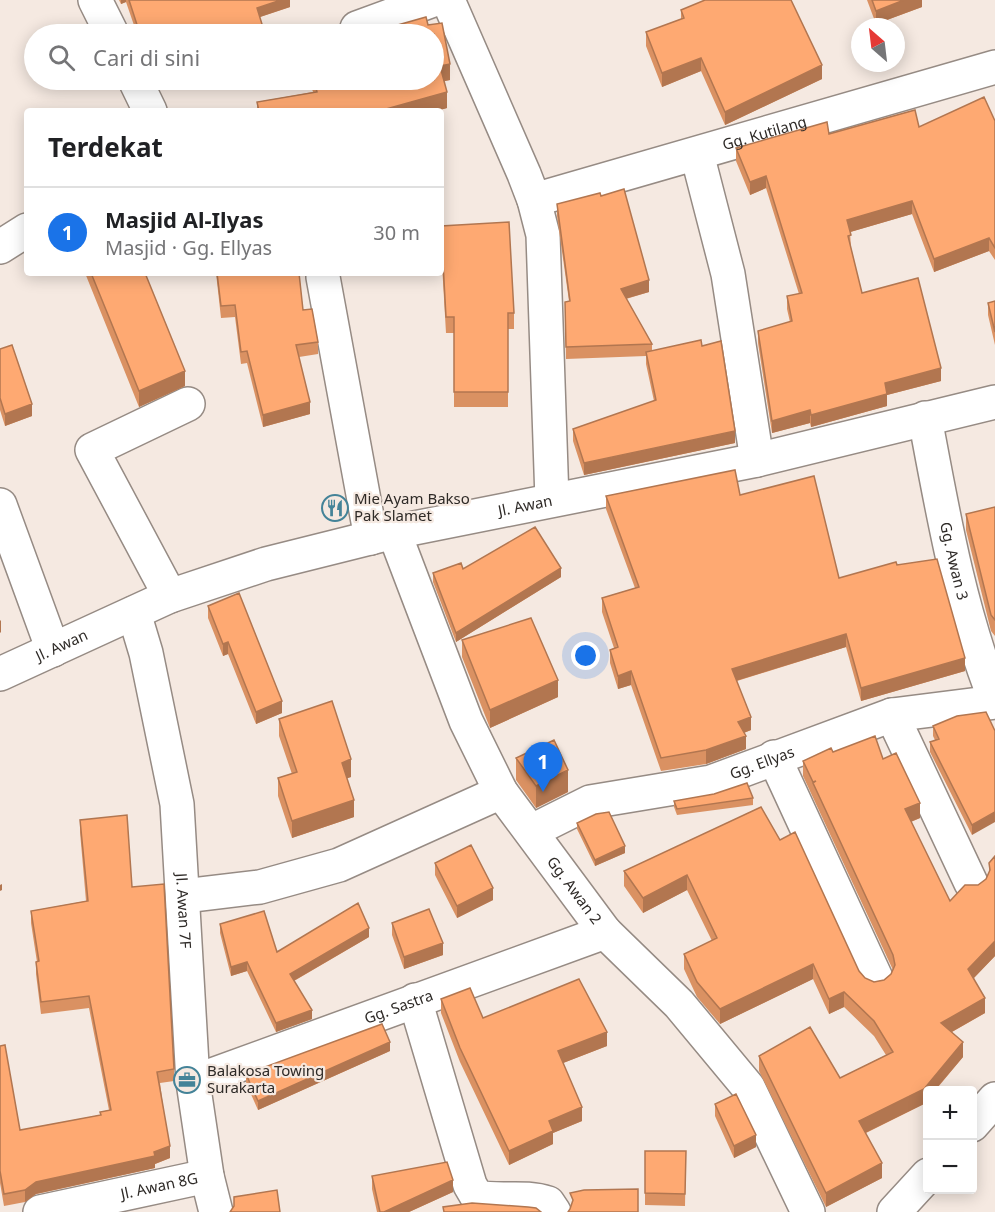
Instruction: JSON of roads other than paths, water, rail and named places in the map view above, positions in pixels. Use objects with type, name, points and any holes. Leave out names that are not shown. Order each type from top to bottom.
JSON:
[{"type":"street","points":[[95,0],[107,24]]},
{"type":"street","points":[[368,24],[433,0]]},
{"type":"street","points":[[448,0],[534,200],[543,235],[552,500]]},
{"type":"street","name":"Gg. Kutilang","points":[[534,200],[995,67]]},
{"type":"street","points":[[140,90],[149,108]]},
{"type":"street","points":[[697,154],[728,274],[757,460]]},
{"type":"street","points":[[0,247],[24,232]]},
{"type":"street","name":"Gg. Awan 2","points":[[323,276],[382,535],[466,721],[501,792],[605,932],[679,1004],[748,1087],[808,1212]]},
{"type":"street","name":"Jl. Awan","points":[[0,674],[170,596],[266,564],[382,535],[757,460],[995,402]]},
{"type":"street","points":[[170,596],[92,450],[188,404]]},
{"type":"street","name":"Gg. Awan 3","points":[[925,418],[963,605],[995,700]]},
{"type":"street","points":[[2,516],[53,650]]},
{"type":"street","name":"Jl. Awan 7F","points":[[134,613],[146,652],[172,776],[181,832],[187,1003],[193,1082],[207,1176],[216,1212]]},
{"type":"street","name":"Gg. Ellyas","points":[[532,831],[590,802],[711,782],[892,715],[995,700]]},
{"type":"street","points":[[892,715],[971,884]]},
{"type":"street","points":[[774,757],[876,978]]},
{"type":"street","points":[[184,896],[260,887],[339,865],[501,792]]},
{"type":"street","name":"Gg. Sastra","points":[[193,1082],[605,932]]},
{"type":"street","points":[[415,1000],[470,1185],[477,1197],[489,1200],[536,1198],[548,1203],[554,1212]]},
{"type":"street","points":[[977,1119],[995,1099]]},
{"type":"street","name":"Jl. Awan 8G","points":[[40,1212],[95,1207],[207,1176]]},
{"type":"street","points":[[894,1212],[923,1179]]},
{"type":"place","name":"Mie Ayam Bakso Pak Slamet","points":[[335,508]]},
{"type":"place","name":"Masjid Al-Ilyas","points":[[543,792]]},
{"type":"place","name":"Balakosa Towing Surakarta","points":[[187,1080]]}]
